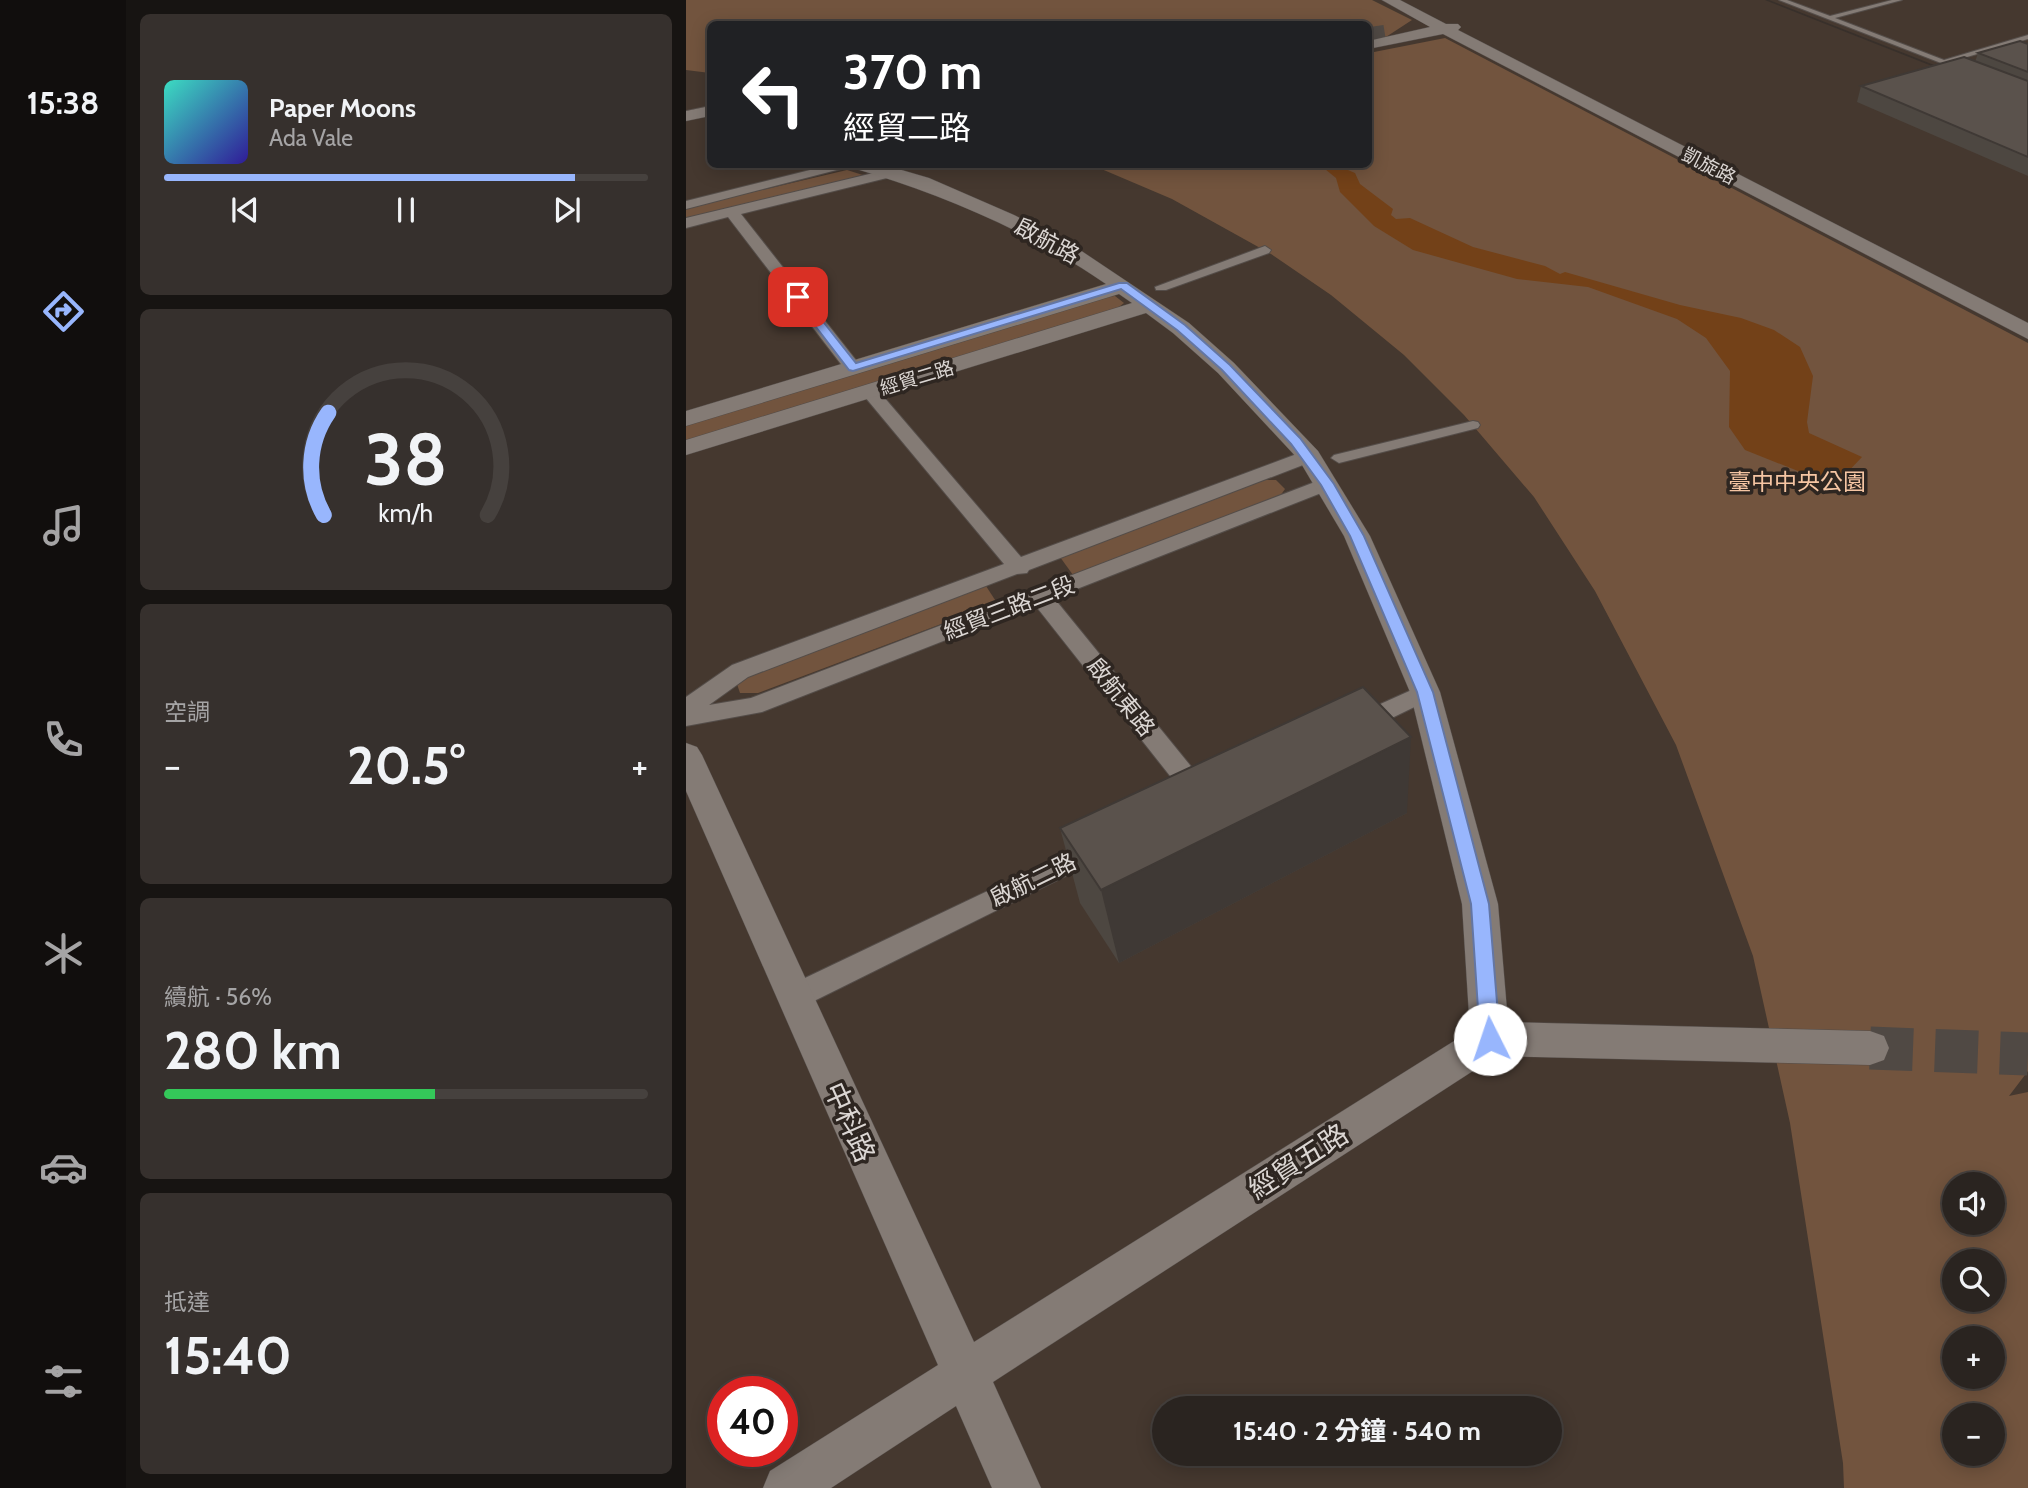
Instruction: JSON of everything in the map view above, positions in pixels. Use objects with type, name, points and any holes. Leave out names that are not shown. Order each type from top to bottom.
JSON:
[{"type":"street","name":"凱旋路","points":[[1389,0],[1449,24],[2028,314]]},
{"type":"street","name":"凱旋路","points":[[1415,0],[1449,24],[2028,332]]},
{"type":"street","points":[[1387,33],[1449,24]]},
{"type":"street","points":[[1372,45],[1449,24]]},
{"type":"street","points":[[686,205],[837,168]]},
{"type":"street","name":"啟航路","points":[[873,168],[922,182],[1007,219],[1068,250],[1123,286],[1155,296],[1181,328],[1226,368],[1309,456],[1357,536],[1425,692],[1480,904],[1490,1039]]},
{"type":"street","points":[[686,223],[890,173]]},
{"type":"street","points":[[732,212],[853,368]]},
{"type":"street","points":[[1155,296],[1265,250]]},
{"type":"street","name":"經貿二路","points":[[686,419],[1123,286]]},
{"type":"street","name":"經貿二路","points":[[686,449],[871,393],[1155,296]]},
{"type":"street","points":[[871,393],[1019,568]]},
{"type":"street","points":[[1339,458],[1473,425]]},
{"type":"street","name":"經貿三路二段","points":[[686,709],[740,671],[1019,568],[1309,456]]},
{"type":"street","name":"經貿三路二段","points":[[686,717],[754,706],[1327,484]]},
{"type":"street","name":"啟航東路","points":[[1040,596],[1203,798]]},
{"type":"street","points":[[1328,738],[1425,692]]},
{"type":"street","name":"中科路","points":[[686,755],[1017,1488]]},
{"type":"street","name":"啟航二路","points":[[794,997],[1125,835]]},
{"type":"street","points":[[1490,1039],[1870,1048]]},
{"type":"street","name":"經貿五路","points":[[787,1488],[1490,1039]]},
{"type":"lane","points":[[1782,0],[1968,72]]},
{"type":"lane","points":[[1829,18],[1899,0]]},
{"type":"lane","points":[[1944,62],[2028,37]]},
{"type":"shaded area","points":[[686,0],[1765,0],[2028,104],[2028,1488],[686,1488]]},
{"type":"shaded area","points":[[1769,0],[2028,0],[2028,102]]},
{"type":"shaded area","points":[[1324,168],[1343,168],[1355,173],[1360,184],[1393,209],[1391,215],[1396,219],[1410,218],[1473,247],[1545,266],[1560,274],[1565,272],[1680,305],[1741,318],[1774,330],[1800,347],[1813,376],[1807,422],[1809,433],[1862,457],[1841,479],[1818,479],[1745,450],[1729,427],[1730,371],[1706,338],[1677,319],[1588,287],[1517,279],[1413,250],[1374,226],[1340,192],[1336,178]]},
{"type":"green space","points":[[686,0],[1372,0],[1412,20],[1372,46],[1372,21],[707,21],[707,73],[686,70]]},
{"type":"green space","name":"臺中中央公園","points":[[1445,38],[2028,343],[2028,1071],[2009,1096],[2028,1092],[2028,1488],[1844,1488],[1843,1463],[1790,1123],[1753,956],[1676,745],[1595,591],[1534,497],[1464,415],[1404,355],[1331,295],[1271,254],[1172,199],[1099,168],[1372,168],[1372,52]]},
{"type":"green space","points":[[847,170],[866,176],[686,220],[686,208]]},
{"type":"green space","points":[[1115,296],[1124,303],[1115,310],[686,441],[686,424],[1100,297]]},
{"type":"green space","points":[[1263,480],[1276,480],[1285,489],[1280,496],[1073,575],[1060,557]]},
{"type":"green space","points":[[986,586],[997,603],[758,693],[740,693],[737,684],[744,677]]},
{"type":"building","points":[[2020,41],[2028,44],[2028,72],[1978,53]]},
{"type":"building","points":[[1964,57],[2028,81],[2028,157],[1861,86]]},
{"type":"building","points":[[1363,687],[1411,737],[1101,890],[1060,828]]},
{"type":"tunnel","points":[[1372,35],[1387,33]]},
{"type":"tunnel","points":[[1870,1048],[2028,1054]]},
{"type":"route","points":[[798,297],[853,368],[1123,286],[1181,328],[1226,368],[1296,441],[1327,484],[1357,536],[1425,692],[1480,904],[1490,1039]]}]
